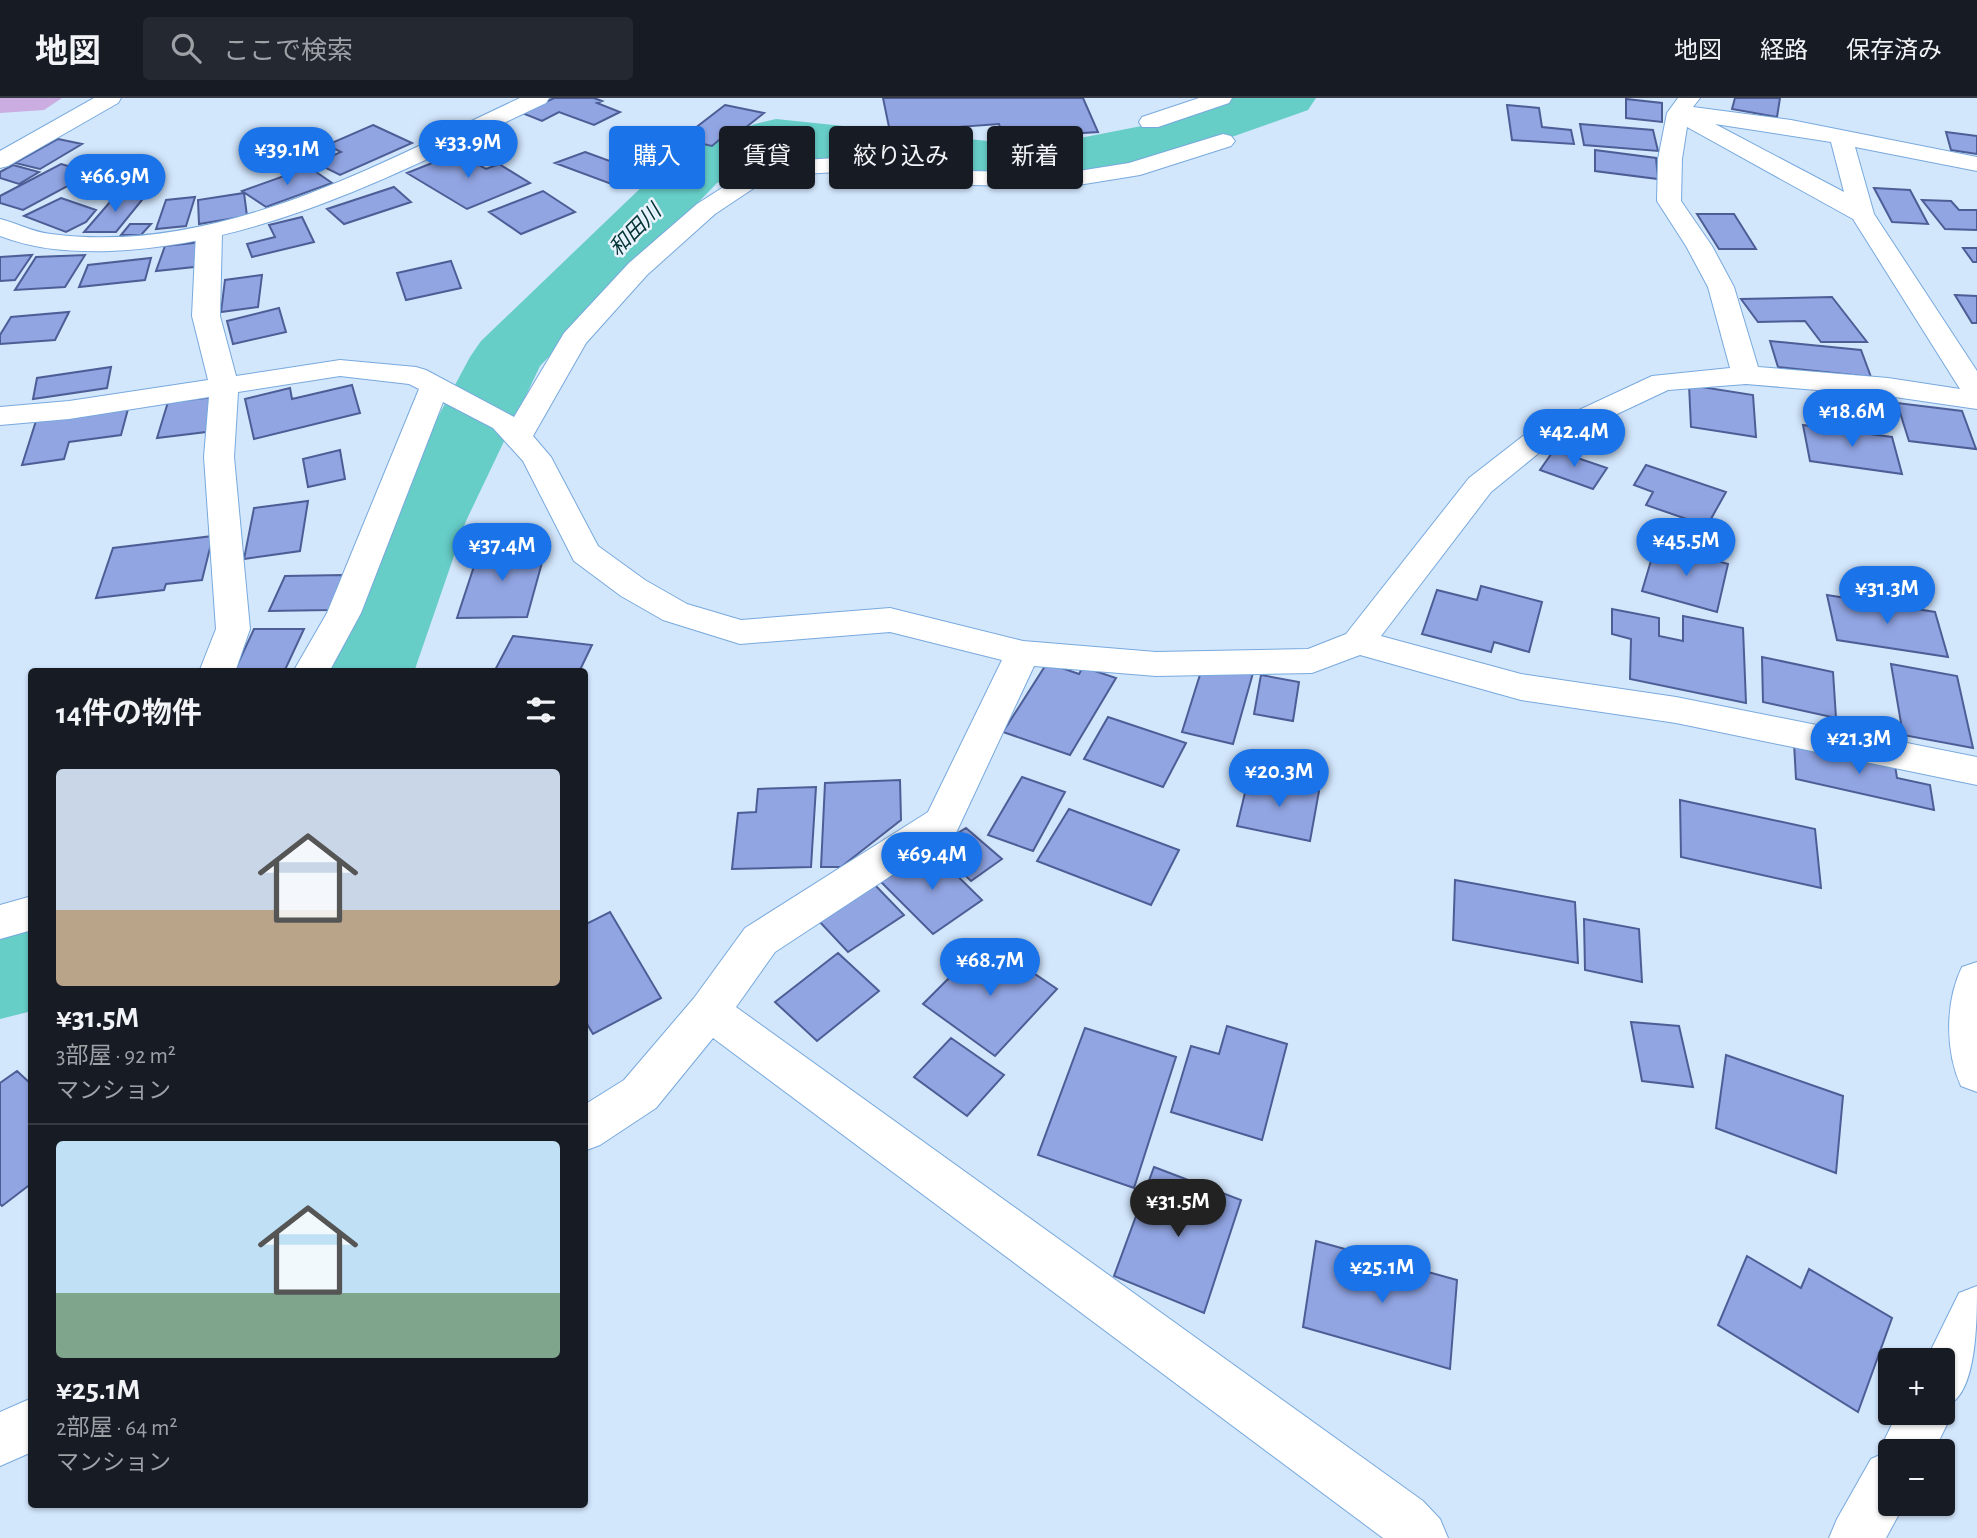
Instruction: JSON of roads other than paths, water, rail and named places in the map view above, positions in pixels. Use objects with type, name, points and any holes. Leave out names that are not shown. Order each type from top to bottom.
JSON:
[{"type":"street","points":[[0,160],[110,98]]},
{"type":"street","points":[[2,231],[63,244],[103,245],[209,233],[306,202],[538,98]]},
{"type":"street","points":[[1181,151],[1164,119],[1221,98]]},
{"type":"street","points":[[1684,106],[1977,164]]},
{"type":"street","points":[[1684,106],[1862,215],[1877,234],[1931,325],[1977,393]]},
{"type":"street","points":[[1684,106],[1670,159],[1669,201],[1699,246],[1721,287],[1746,376]]},
{"type":"street","points":[[1841,137],[1862,215]]},
{"type":"street","points":[[510,429],[574,339],[629,279],[706,209],[755,177],[785,168],[855,164],[921,177],[1066,180],[1132,170],[1181,151],[1223,141]]},
{"type":"street","points":[[209,233],[206,316],[224,386],[219,457],[233,629],[218,668]]},
{"type":"street","points":[[0,416],[68,410],[340,368],[416,376],[510,429],[536,457],[585,553],[633,588],[675,612],[740,632],[890,620],[1023,653],[1156,664],[1312,661],[1358,642],[1479,485],[1534,442],[1662,382],[1746,376],[1888,387],[1977,400]]},
{"type":"street","points":[[313,668],[344,613],[442,390]]},
{"type":"street","points":[[1358,642],[1521,687],[1676,710],[1977,771]]},
{"type":"street","points":[[588,1127],[640,1094],[709,1011],[760,940],[943,822],[1023,653]]},
{"type":"street","points":[[0,922],[28,914]]},
{"type":"street","points":[[1977,980],[1970,1013],[1977,1072]]},
{"type":"street","points":[[709,1011],[1404,1520],[1421,1538]]},
{"type":"street","points":[[1955,1358],[1977,1311]]},
{"type":"street","points":[[0,1440],[28,1426]]},
{"type":"street","points":[[1856,1538],[1878,1499]]},
{"type":"waterway","name":"和田川","points":[[369,668],[424,521],[507,357],[695,170],[776,137],[1007,162],[1075,158],[1171,138],[1287,98]]},
{"type":"waterway","name":"和田川","points":[[0,972],[28,965]]}]
